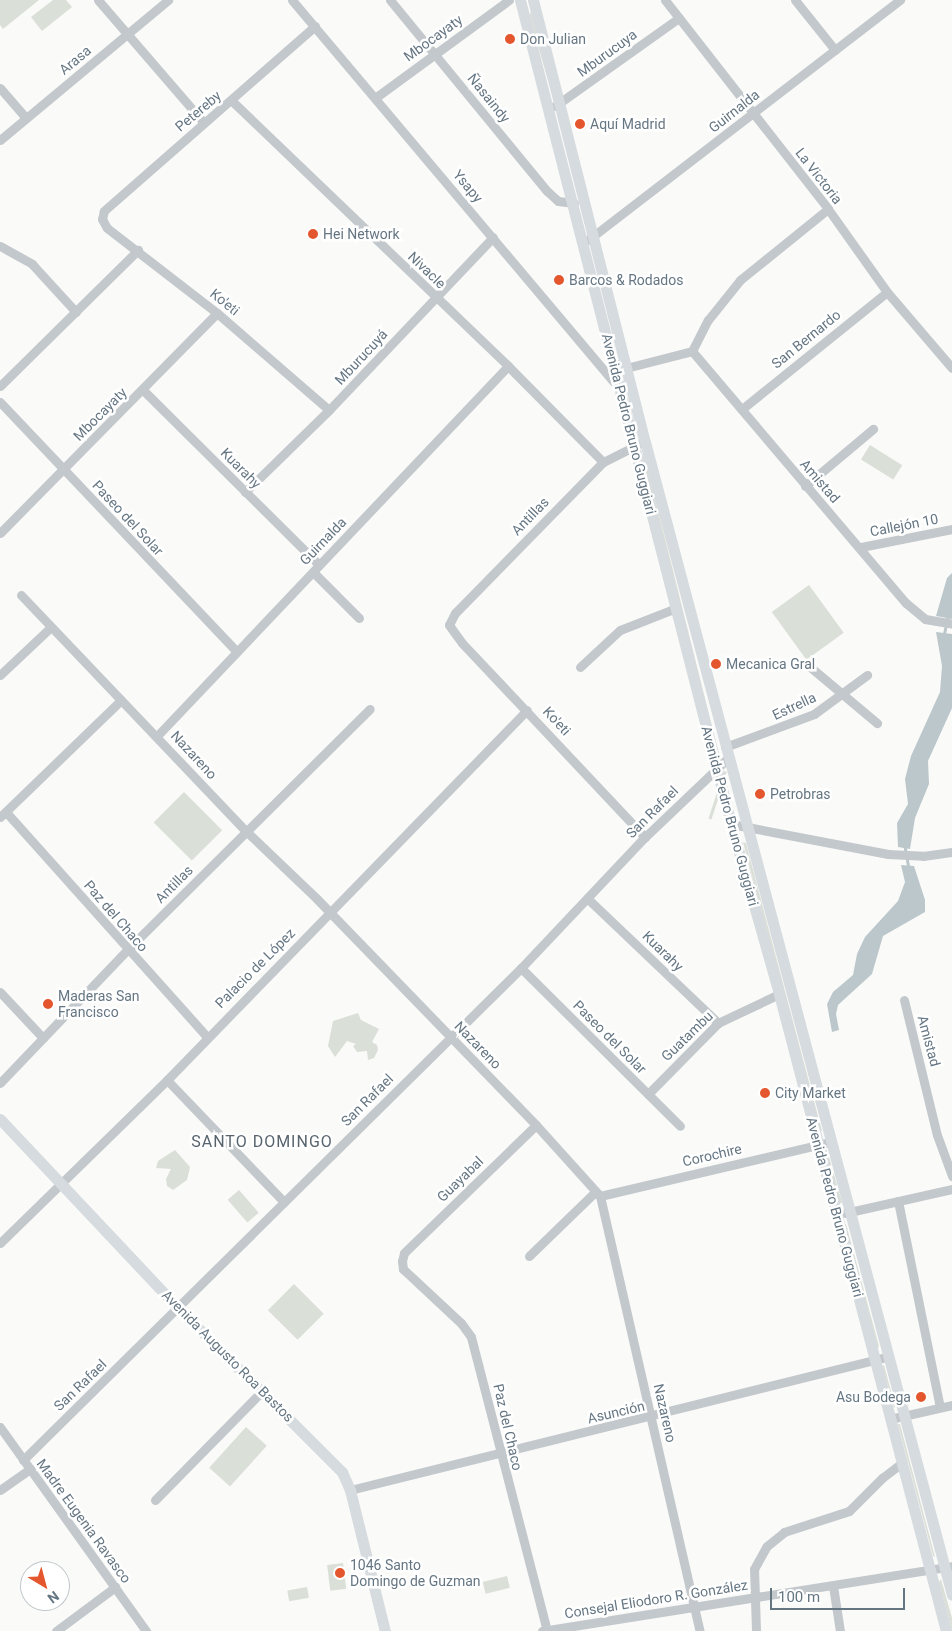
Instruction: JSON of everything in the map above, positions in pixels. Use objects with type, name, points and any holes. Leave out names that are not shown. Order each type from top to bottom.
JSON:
[{"type":"main road","name":"Avenida Pedro Bruno Guggiari","points":[[520,0],[595,236],[626,368],[640,444],[676,608],[716,768],[779,994],[824,1143]]},
{"type":"main road","name":"Avenida Pedro Bruno Guggiari","points":[[533,0],[574,203],[621,391],[640,444],[727,752],[842,1213],[875,1360],[946,1631]]},
{"type":"main road","name":"Avenida Augusto Roa Bastos","points":[[0,1119],[179,1308],[337,1465],[350,1490],[385,1631]]},
{"type":"main road","name":"Avenida Pedro Bruno Guggiari","points":[[842,1213],[948,1567],[952,1595]]},
{"type":"street","points":[[98,0],[204,123]]},
{"type":"street","name":"Arasa","points":[[0,140],[168,0]]},
{"type":"street","name":"Ysapy","points":[[292,0],[621,391]]},
{"type":"street","name":"Ñasaindy","points":[[390,0],[552,196],[574,203]]},
{"type":"street","name":"Mbocayaty","points":[[375,98],[509,0]]},
{"type":"street","name":"La Victoria","points":[[665,0],[828,209],[887,292],[952,368]]},
{"type":"street","points":[[795,0],[835,50]]},
{"type":"street","name":"Guirnalda","points":[[584,242],[595,236],[900,0]]},
{"type":"street","name":"Mburucuya","points":[[555,106],[679,18]]},
{"type":"street","name":"Petereby","points":[[102,219],[104,211],[204,123],[232,101],[315,26]]},
{"type":"street","points":[[0,88],[26,118]]},
{"type":"street","name":"Nivacle","points":[[232,101],[508,366],[602,462]]},
{"type":"street","points":[[626,368],[692,351],[708,320],[740,280],[828,209]]},
{"type":"street","name":"Ko'eti","points":[[102,219],[107,228],[138,250],[217,313],[329,410]]},
{"type":"street","name":"Mburucuyá","points":[[245,492],[329,410],[493,237]]},
{"type":"street","points":[[0,246],[32,264],[76,312]]},
{"type":"street","points":[[0,386],[138,250]]},
{"type":"street","name":"San Bernardo","points":[[742,409],[887,292]]},
{"type":"street","name":"Mbocayaty","points":[[0,534],[144,390],[217,313]]},
{"type":"street","name":"Amistad","points":[[692,351],[805,486],[861,547],[910,607],[934,622],[952,624]]},
{"type":"street","name":"Guirnalda","points":[[157,736],[508,366]]},
{"type":"street","name":"Kuarahy","points":[[144,390],[245,492],[316,568],[359,618]]},
{"type":"street","name":"Paseo del Solar","points":[[0,402],[237,652]]},
{"type":"street","points":[[805,486],[873,430]]},
{"type":"street","name":"Antillas","points":[[449,625],[455,613],[602,462],[640,444]]},
{"type":"street","name":"Callejón 10","points":[[861,547],[952,530]]},
{"type":"street","name":"Nazareno","points":[[21,595],[247,832],[330,912],[536,1125],[598,1193],[653,1417],[700,1631]]},
{"type":"street","points":[[580,667],[620,630],[676,608]]},
{"type":"street","name":"Ko'eti","points":[[449,625],[462,643],[645,836]]},
{"type":"street","points":[[0,675],[51,627]]},
{"type":"street","points":[[809,666],[876,723]]},
{"type":"street","name":"Estrella","points":[[727,752],[791,725],[842,696],[867,675]]},
{"type":"street","points":[[3,814],[121,700]]},
{"type":"street","name":"Antillas","points":[[0,1083],[127,950],[370,709]]},
{"type":"street","name":"Palacio de López","points":[[0,1243],[167,1080],[206,1036],[527,710]]},
{"type":"street","name":"San Rafael","points":[[23,1460],[179,1308],[521,968],[588,899],[645,836],[716,768],[727,752]]},
{"type":"street","name":"Paz del Chaco","points":[[3,814],[206,1036]]},
{"type":"street","points":[[731,824],[888,854],[909,856],[952,852]]},
{"type":"street","name":"Kuarahy","points":[[588,899],[718,1023]]},
{"type":"street","name":"Paseo del Solar","points":[[521,968],[680,1126]]},
{"type":"street","points":[[0,992],[43,1038]]},
{"type":"street","name":"Guatambu","points":[[648,1094],[718,1023],[779,994]]},
{"type":"street","name":"Amistad","points":[[904,1000],[937,1135],[952,1176]]},
{"type":"street","points":[[167,1080],[284,1202]]},
{"type":"street","name":"Guayabal","points":[[404,1253],[536,1125]]},
{"type":"street","name":"Corochire","points":[[598,1193],[824,1143]]},
{"type":"street","points":[[842,1213],[952,1189]]},
{"type":"street","points":[[530,1256],[598,1193]]},
{"type":"street","points":[[898,1201],[940,1407]]},
{"type":"street","name":"Paz del Chaco","points":[[404,1253],[403,1269],[461,1323],[471,1338],[545,1631]]},
{"type":"street","name":"Asunción","points":[[350,1490],[653,1417],[886,1357]]},
{"type":"street","points":[[155,1500],[263,1390]]},
{"type":"street","points":[[890,1419],[952,1405]]},
{"type":"street","name":"Madre Eugenia Ravasco","points":[[0,1427],[146,1631]]},
{"type":"street","points":[[756,1631],[756,1560],[774,1539],[796,1527],[849,1511],[882,1478],[902,1464]]},
{"type":"street","points":[[0,1490],[30,1469]]},
{"type":"street","name":"Consejal Eliodoro R. González","points":[[545,1631],[948,1567]]},
{"type":"street","points":[[832,1586],[840,1631]]},
{"type":"street","points":[[56,1631],[115,1588]]},
{"type":"shaded area","points":[[0,0],[39,0],[3,29],[0,25]]},
{"type":"shaded area","points":[[53,0],[66,0],[72,7],[42,31],[31,17]]},
{"type":"shaded area","points":[[531,12],[554,101],[529,15]]},
{"type":"shaded area","points":[[870,445],[902,465],[893,480],[861,459]]},
{"type":"shaded area","points":[[642,454],[644,454],[720,758],[718,758]]},
{"type":"shaded area","points":[[952,573],[952,619],[936,616],[947,578]]},
{"type":"shaded area","points":[[809,585],[844,633],[806,660],[772,612]]},
{"type":"shaded area","points":[[936,632],[952,634],[952,708],[928,761],[929,784],[915,818],[910,849],[898,847],[897,823],[908,804],[905,779],[911,756],[940,692],[942,666]]},
{"type":"shaded area","points":[[724,771],[727,772],[711,819],[709,819]]},
{"type":"shaded area","points":[[184,792],[222,830],[192,861],[154,822]]},
{"type":"shaded area","points":[[743,842],[746,843],[822,1131],[820,1131]]},
{"type":"shaded area","points":[[901,865],[914,866],[925,900],[925,912],[883,936],[872,974],[838,1005],[836,1014],[839,1030],[832,1032],[827,1004],[833,992],[853,975],[857,954],[865,937],[898,901],[905,882]]},
{"type":"shaded area","points":[[358,1013],[361,1020],[379,1029],[372,1042],[377,1045],[378,1050],[374,1058],[368,1060],[367,1051],[357,1052],[353,1046],[356,1044],[347,1041],[335,1057],[328,1046],[333,1021]]},
{"type":"shaded area","points":[[175,1150],[190,1167],[187,1180],[173,1190],[167,1186],[166,1179],[171,1169],[156,1168],[158,1161]]},
{"type":"shaded area","points":[[827,1150],[842,1203],[839,1204],[824,1151]]},
{"type":"shaded area","points":[[239,1190],[259,1213],[247,1222],[228,1200]]},
{"type":"shaded area","points":[[845,1225],[879,1346],[877,1350]]},
{"type":"shaded area","points":[[294,1284],[324,1314],[298,1340],[268,1310]]},
{"type":"shaded area","points":[[884,1365],[895,1406],[894,1408],[882,1366]]},
{"type":"shaded area","points":[[898,1424],[900,1424],[935,1557],[933,1556]]},
{"type":"shaded area","points":[[246,1427],[267,1446],[230,1487],[209,1468]]},
{"type":"shaded area","points":[[343,1563],[346,1589],[330,1591],[327,1565]]},
{"type":"shaded area","points":[[507,1576],[510,1588],[486,1594],[483,1582]]},
{"type":"shaded area","points":[[941,1579],[952,1618],[952,1631],[939,1582]]},
{"type":"shaded area","points":[[307,1587],[309,1598],[289,1601],[287,1590]]},
{"type":"waterway","points":[[944,634],[948,615]]},
{"type":"waterway","points":[[905,846],[909,868]]},
{"type":"place","name":"Don Julian","points":[[510,39]]},
{"type":"place","name":"Aquí Madrid","points":[[580,124]]},
{"type":"place","name":"Hei Network","points":[[313,234]]},
{"type":"place","name":"Barcos & Rodados","points":[[559,280]]},
{"type":"place","name":"Mecanica Gral","points":[[716,664]]},
{"type":"place","name":"Petrobras","points":[[760,794]]},
{"type":"place","name":"Maderas San Francisco","points":[[48,1004]]},
{"type":"place","name":"City Market","points":[[765,1093]]},
{"type":"place","name":"Asu Bodega","points":[[921,1397]]},
{"type":"place","name":"1046 Santo Domingo de Guzman","points":[[340,1573]]},
{"type":"district","name":"SANTO DOMINGO","points":[[262,1142]]}]
